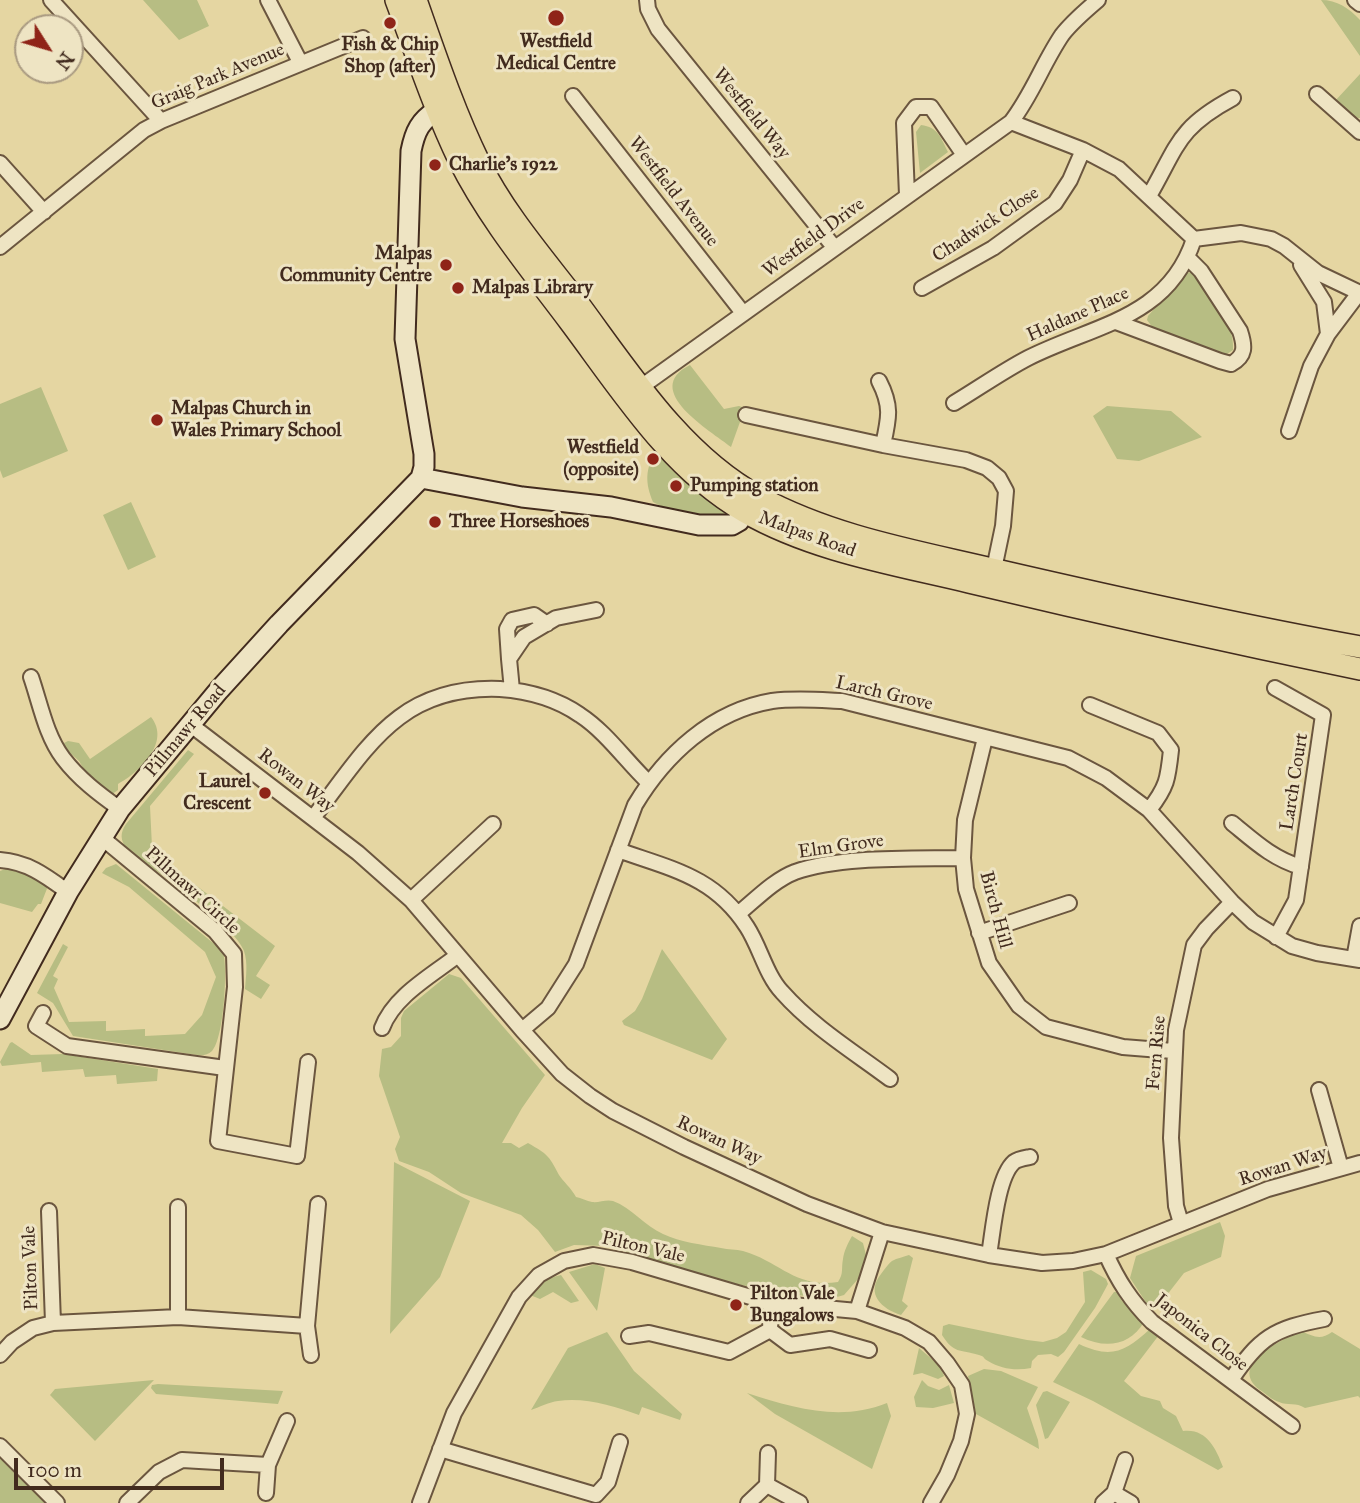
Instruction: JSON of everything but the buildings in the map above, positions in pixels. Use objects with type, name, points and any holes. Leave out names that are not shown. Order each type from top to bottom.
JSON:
[{"type":"main road","name":"Malpas Road","points":[[396,0],[447,116],[480,162],[515,221],[641,387],[694,448],[724,475],[759,497],[826,527],[868,540],[1237,623],[1360,647]]},
{"type":"main road","name":"Malpas Road","points":[[416,0],[460,161],[490,213],[632,404],[671,453],[697,479],[745,512],[789,533],[857,555],[1188,633],[1360,668]]},
{"type":"street","points":[[51,0],[161,121]]},
{"type":"street","points":[[268,0],[300,62]]},
{"type":"street","name":"Westfield Way","points":[[647,0],[648,9],[658,29],[834,247]]},
{"type":"street","points":[[1098,0],[1076,19],[1062,36],[1023,106],[1011,122],[1083,150],[1119,169],[1181,230],[1194,239],[1227,233],[1271,239],[1318,274],[1360,293],[1328,334],[1311,366],[1289,431]]},
{"type":"street","points":[[1355,0],[1360,4]]},
{"type":"street","name":"Graig Park Avenue","points":[[0,247],[144,130],[300,62],[363,38]]},
{"type":"street","points":[[1317,94],[1360,132]]},
{"type":"street","name":"Westfield Avenue","points":[[573,96],[743,313]]},
{"type":"street","points":[[1149,196],[1174,147],[1190,127],[1206,113],[1233,99]]},
{"type":"street","points":[[907,195],[904,123],[916,107],[931,107],[964,155]]},
{"type":"street","points":[[447,116],[425,118],[418,128],[411,149],[405,339],[424,454],[421,478],[699,525],[732,525],[739,521],[745,512]]},
{"type":"street","name":"Westfield Drive","points":[[641,387],[1011,122]]},
{"type":"street","name":"Chadwick Close","points":[[922,288],[993,248],[1055,204],[1070,180],[1083,150]]},
{"type":"street","points":[[0,163],[44,212]]},
{"type":"street","name":"Haldane Place","points":[[954,403],[1027,358],[1116,322],[1145,306],[1173,278],[1188,258],[1194,239]]},
{"type":"street","points":[[1296,256],[1324,302],[1328,334]]},
{"type":"street","points":[[1116,322],[1220,361],[1231,364],[1237,360],[1243,354],[1244,342],[1240,331],[1201,271],[1188,258]]},
{"type":"street","points":[[878,381],[888,397],[889,414],[883,445]]},
{"type":"street","points":[[746,415],[966,460],[986,468],[999,478],[1006,491],[1003,526],[994,569]]},
{"type":"street","name":"Pillmawr Road","points":[[0,1019],[68,892],[120,809],[279,624],[421,478]]},
{"type":"street","points":[[509,659],[524,637],[556,618],[596,610]]},
{"type":"street","points":[[512,690],[507,629],[512,620],[534,615],[547,624]]},
{"type":"street","points":[[31,677],[48,731],[62,757],[93,791],[120,809]]},
{"type":"street","points":[[313,818],[378,734],[398,717],[419,704],[442,695],[475,688],[512,690],[551,699],[581,715],[649,782]]},
{"type":"street","name":"Larch Court","points":[[1275,688],[1323,715],[1296,900],[1276,937]]},
{"type":"street","name":"Larch Grove","points":[[522,1030],[548,1007],[570,974],[635,805],[649,782],[674,753],[723,718],[748,707],[772,701],[842,701],[1068,758],[1106,778],[1149,810],[1253,922],[1292,946],[1357,960]]},
{"type":"street","points":[[1090,705],[1158,733],[1171,750],[1168,780],[1149,810]]},
{"type":"street","name":"Rowan Way","points":[[191,725],[358,853],[411,900],[562,1074],[590,1096],[612,1111],[807,1204],[882,1232],[989,1255],[1042,1263],[1073,1261],[1106,1254],[1268,1189],[1360,1163]]},
{"type":"street","name":"Birch Hill","points":[[985,738],[965,821],[963,858],[966,889],[989,963],[1019,1006],[1045,1027],[1123,1047],[1173,1051]]},
{"type":"street","name":"Larch Court","points":[[1232,823],[1268,852],[1301,867]]},
{"type":"street","points":[[411,900],[493,824]]},
{"type":"street","name":"Pillmawr Circle","points":[[101,837],[215,931],[234,954],[235,988],[218,1141],[296,1156],[307,1062]]},
{"type":"street","points":[[618,850],[696,877],[715,892],[748,928],[780,990],[801,1012],[891,1079]]},
{"type":"street","name":"Elm Grove","points":[[738,914],[765,891],[793,873],[824,866],[891,859],[963,858]]},
{"type":"street","points":[[0,860],[24,864],[68,892]]},
{"type":"street","points":[[979,933],[1069,902]]},
{"type":"street","name":"Fern Rise","points":[[1181,1223],[1175,1206],[1171,1138],[1173,1051],[1194,945],[1232,902]]},
{"type":"street","points":[[1357,960],[1360,926]]},
{"type":"street","points":[[382,1028],[386,1017],[407,995],[458,955]]},
{"type":"street","points":[[43,1013],[36,1026],[67,1046],[225,1068]]},
{"type":"street","points":[[1319,1090],[1341,1168]]},
{"type":"street","points":[[989,1255],[1006,1173],[1016,1161],[1030,1157]]},
{"type":"street","points":[[311,1355],[307,1326],[318,1204]]},
{"type":"street","points":[[178,1207],[178,1317]]},
{"type":"street","name":"Pilton Vale","points":[[48,1211],[53,1323]]},
{"type":"street","points":[[857,1311],[882,1232]]},
{"type":"street","name":"Japonica Close","points":[[1106,1254],[1118,1281],[1138,1308],[1164,1332],[1292,1426]]},
{"type":"street","name":"Pilton Vale","points":[[420,1503],[454,1413],[519,1297],[539,1275],[564,1261],[593,1255],[632,1262],[771,1303],[857,1311],[905,1328],[929,1342],[962,1385],[967,1414],[961,1441],[947,1475],[931,1503]]},
{"type":"street","points":[[770,1330],[771,1303]]},
{"type":"street","name":"Pilton Vale","points":[[0,1355],[12,1342],[33,1328],[53,1323],[178,1317],[307,1326]]},
{"type":"street","points":[[1231,1380],[1244,1360],[1275,1333],[1292,1325],[1324,1319]]},
{"type":"street","points":[[629,1336],[649,1333],[729,1352],[770,1330]]},
{"type":"street","points":[[770,1330],[790,1345],[830,1339],[869,1350]]},
{"type":"street","points":[[266,1493],[268,1465],[287,1421]]},
{"type":"street","points":[[440,1449],[597,1499],[608,1482],[620,1442]]},
{"type":"street","points":[[0,1446],[57,1503]]},
{"type":"street","points":[[748,1503],[767,1485],[768,1453]]},
{"type":"street","points":[[127,1503],[159,1472],[182,1460],[268,1465]]},
{"type":"street","points":[[1125,1460],[1108,1498],[1132,1503]]},
{"type":"street","points":[[767,1485],[800,1503]]},
{"type":"green space","points":[[143,0],[197,0],[209,26],[179,40]]},
{"type":"green space","points":[[1321,0],[1342,6],[1360,20],[1360,56]]},
{"type":"green space","points":[[1360,74],[1358,118],[1347,114],[1335,101]]},
{"type":"green space","points":[[921,125],[935,131],[948,152],[920,173],[916,132]]},
{"type":"green space","points":[[1185,274],[1196,274],[1226,320],[1233,340],[1233,350],[1227,354],[1153,328],[1147,320]]},
{"type":"green space","points":[[690,365],[724,409],[739,406],[745,408],[731,447],[696,421],[676,398],[672,386],[677,375]]},
{"type":"green space","points":[[41,387],[68,451],[3,478],[0,470],[0,404]]},
{"type":"green space","points":[[1107,406],[1171,411],[1202,437],[1139,461],[1117,459],[1093,416]]},
{"type":"green space","points":[[656,451],[672,470],[729,512],[728,514],[721,518],[663,507],[653,502],[647,476]]},
{"type":"green space","points":[[131,502],[156,557],[128,570],[103,515]]},
{"type":"green space","points":[[151,717],[156,727],[155,746],[143,764],[118,784],[118,790],[111,795],[92,783],[79,761],[66,749],[64,743],[68,741],[79,743],[90,759]]},
{"type":"green space","points":[[188,750],[194,754],[150,806],[152,847],[154,853],[275,946],[256,976],[270,985],[261,999],[245,989],[246,960],[238,940],[192,898],[127,849],[122,840],[126,824]]},
{"type":"green space","points":[[116,864],[223,951],[225,987],[222,1019],[216,1044],[207,1054],[190,1054],[73,1036],[53,1003],[37,993],[63,944],[68,947],[53,976],[58,979],[54,988],[69,1022],[106,1021],[106,1031],[145,1029],[145,1036],[185,1034],[202,1015],[216,977],[205,952],[129,887],[102,873]]},
{"type":"green space","points":[[8,868],[23,870],[48,886],[41,904],[32,912],[0,903],[0,871]]},
{"type":"green space","points":[[662,949],[727,1039],[712,1060],[624,1025],[622,1021],[635,1011],[642,999]]},
{"type":"green space","points":[[449,974],[461,978],[545,1075],[502,1143],[511,1143],[519,1148],[528,1143],[544,1153],[576,1197],[592,1202],[613,1201],[656,1231],[670,1237],[743,1251],[810,1281],[838,1282],[844,1253],[852,1236],[863,1243],[866,1255],[858,1279],[844,1295],[830,1299],[720,1281],[607,1246],[574,1245],[555,1252],[538,1230],[521,1215],[461,1193],[429,1172],[399,1161],[395,1149],[400,1137],[379,1076],[382,1049],[391,1047],[401,1036],[401,1018],[404,1011]]},
{"type":"green space","points":[[12,1042],[31,1055],[63,1054],[158,1069],[157,1081],[117,1084],[116,1075],[85,1077],[83,1069],[42,1072],[41,1062],[2,1066],[0,1062]]},
{"type":"green space","points":[[394,1162],[470,1201],[440,1277],[390,1334]]},
{"type":"green space","points":[[1220,1222],[1225,1236],[1221,1257],[1184,1273],[1156,1309],[1147,1304],[1130,1278],[1136,1256]]},
{"type":"green space","points":[[909,1255],[913,1258],[902,1301],[908,1306],[901,1315],[882,1305],[875,1294],[875,1288],[876,1281],[891,1262]]},
{"type":"green space","points":[[595,1264],[605,1268],[597,1311],[569,1272]]},
{"type":"green space","points":[[1091,1270],[1106,1279],[1108,1284],[1095,1308],[1058,1357],[1051,1354],[1038,1355],[1032,1361],[1031,1368],[1009,1369],[993,1364],[981,1356],[954,1348],[942,1335],[943,1326],[949,1324],[1027,1340],[1043,1342],[1057,1338],[1066,1332],[1085,1302],[1083,1272]]},
{"type":"green space","points":[[561,1275],[579,1301],[571,1303],[553,1292],[540,1299],[530,1295],[544,1282]]},
{"type":"green space","points":[[1114,1292],[1117,1292],[1122,1301],[1144,1322],[1132,1336],[1116,1343],[1099,1343],[1081,1337]]},
{"type":"green space","points":[[1150,1329],[1159,1335],[1124,1381],[1141,1396],[1160,1401],[1163,1408],[1176,1416],[1183,1431],[1204,1436],[1217,1453],[1223,1467],[1218,1470],[1053,1382],[1079,1344],[1100,1351],[1117,1351],[1133,1343]]},
{"type":"green space","points":[[1301,1331],[1320,1337],[1332,1332],[1360,1349],[1360,1398],[1358,1396],[1305,1408],[1274,1400],[1251,1381],[1253,1363],[1261,1354]]},
{"type":"green space","points":[[607,1332],[634,1371],[682,1414],[680,1420],[642,1407],[639,1415],[579,1400],[555,1402],[531,1410],[568,1348]]},
{"type":"green space","points":[[919,1348],[940,1366],[944,1376],[938,1379],[922,1373],[913,1375]]},
{"type":"green space","points":[[984,1369],[1001,1371],[1038,1387],[1027,1408],[1039,1449],[976,1414],[968,1376]]},
{"type":"green space","points":[[154,1380],[95,1441],[50,1395],[55,1389]]},
{"type":"green space","points":[[922,1380],[928,1386],[939,1390],[949,1385],[954,1403],[933,1408],[916,1407],[914,1397]]},
{"type":"green space","points":[[152,1385],[283,1391],[278,1404],[156,1394],[151,1388]]},
{"type":"green space","points":[[1047,1391],[1070,1402],[1045,1439],[1036,1405],[1043,1392]]},
{"type":"green space","points":[[747,1393],[817,1411],[852,1412],[887,1403],[891,1416],[872,1469],[775,1414]]},
{"type":"green space","points":[[0,1454],[47,1503],[0,1503]]},
{"type":"place","name":"Westfield Medical Centre","points":[[556,18]]},
{"type":"place","name":"Fish & Chip Shop (after)","points":[[390,23]]},
{"type":"place","name":"Charlie's 1922","points":[[435,165]]},
{"type":"place","name":"Malpas Community Centre","points":[[446,265]]},
{"type":"place","name":"Malpas Library","points":[[458,288]]},
{"type":"place","name":"Malpas Church in Wales Primary School","points":[[157,420]]},
{"type":"place","name":"Westfield (opposite)","points":[[653,459]]},
{"type":"place","name":"Pumping station","points":[[676,486]]},
{"type":"place","name":"Three Horseshoes","points":[[435,522]]},
{"type":"place","name":"Laurel Crescent","points":[[265,793]]},
{"type":"place","name":"Pilton Vale Bungalows","points":[[736,1305]]}]
